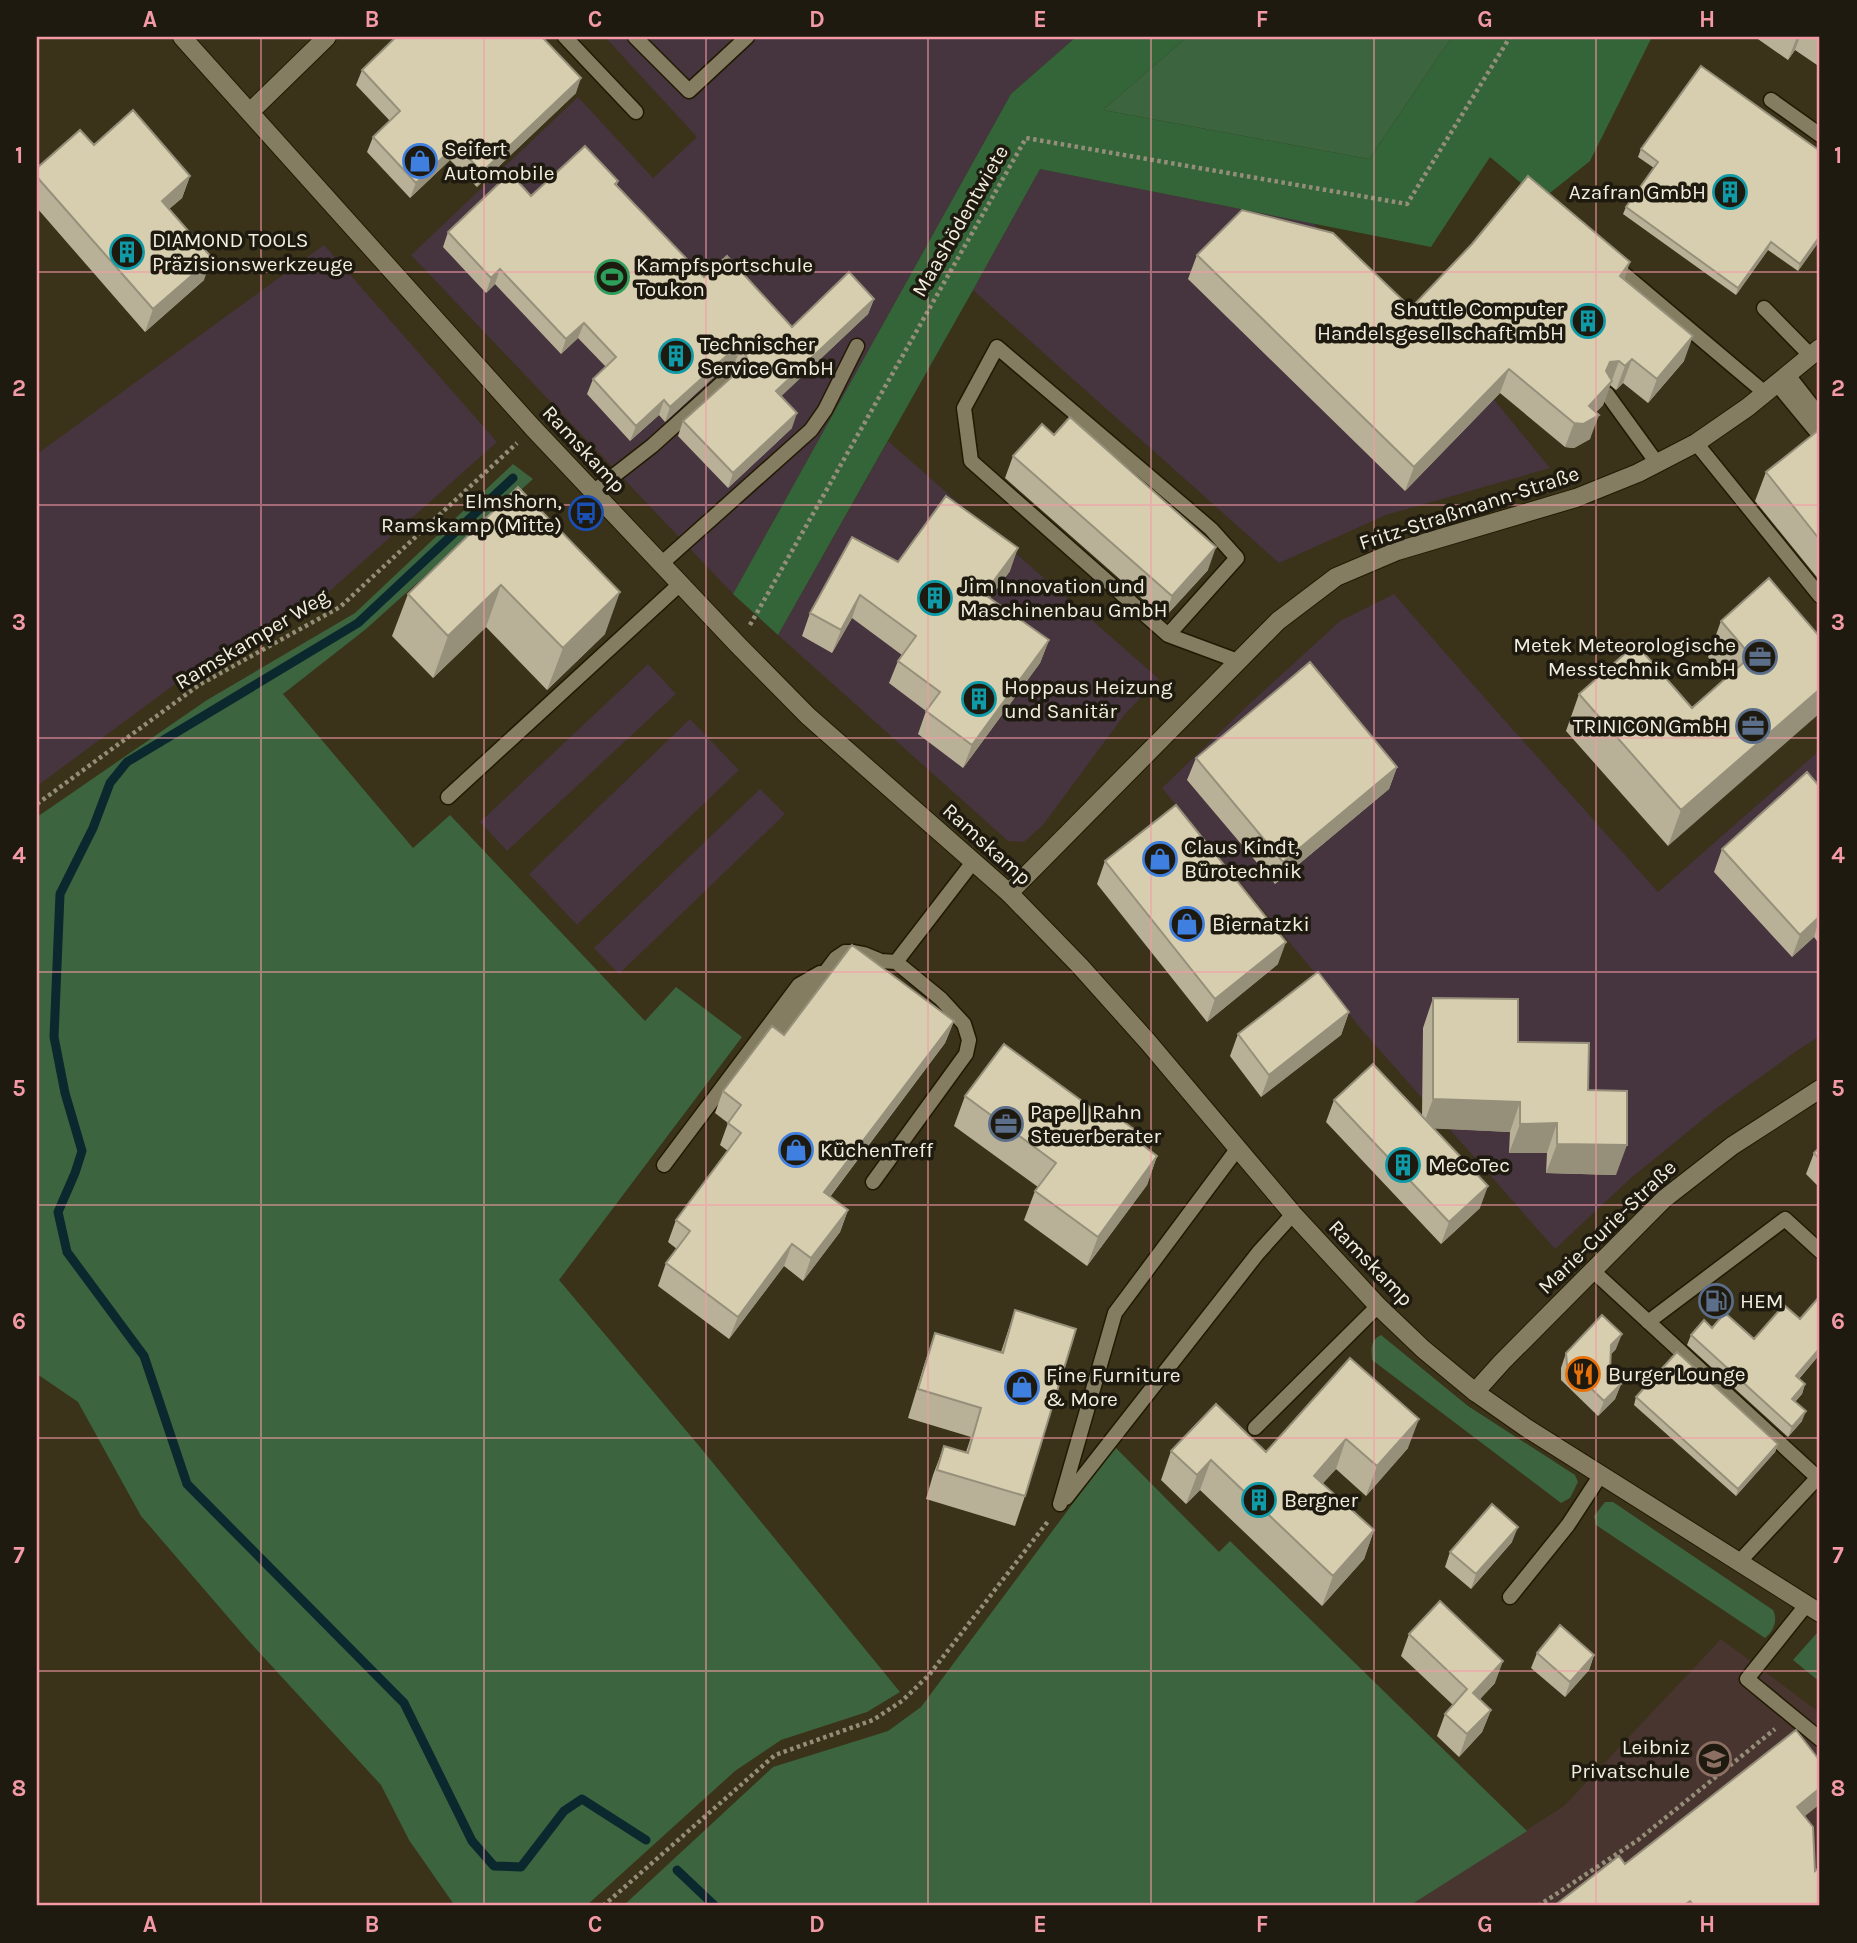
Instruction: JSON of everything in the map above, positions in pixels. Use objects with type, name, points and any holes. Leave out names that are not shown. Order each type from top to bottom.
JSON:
[{"type":"street","name":"Ramskamp","points":[[181,37],[533,428],[738,645],[808,716],[1009,893],[1080,966],[1293,1214],[1378,1306],[1423,1349],[1475,1392],[1525,1427],[1814,1609]]},
{"type":"street","points":[[250,112],[327,37]]},
{"type":"street","name":"Fritz-Straßmann-Straße","points":[[1009,893],[1278,621],[1336,578],[1397,551],[1576,498],[1638,473],[1696,443],[1816,352]]},
{"type":"street","name":"Marie-Curie-Straße","points":[[1475,1392],[1664,1199],[1732,1146],[1820,1089]]},
{"type":"lane","points":[[565,37],[636,113]]},
{"type":"lane","points":[[635,37],[689,91],[747,37]]},
{"type":"lane","points":[[1771,100],[1820,135]]},
{"type":"lane","points":[[1600,254],[1820,416]]},
{"type":"lane","points":[[1764,308],[1816,352]]},
{"type":"lane","points":[[661,564],[811,430],[825,410],[857,346]]},
{"type":"lane","points":[[1168,635],[1237,558],[1211,529],[997,347],[964,408],[971,461],[1168,635],[1238,661]]},
{"type":"lane","points":[[593,492],[652,446],[732,374]]},
{"type":"lane","points":[[1777,384],[1820,436]]},
{"type":"lane","points":[[1608,394],[1657,463]]},
{"type":"lane","points":[[1696,443],[1820,596]]},
{"type":"lane","points":[[448,797],[680,584]]},
{"type":"lane","points":[[896,962],[973,862]]},
{"type":"lane","points":[[772,1044],[827,968],[845,952],[896,962],[941,999],[964,1024],[969,1040],[966,1054],[873,1182]]},
{"type":"lane","points":[[664,1165],[799,985],[827,968]]},
{"type":"lane","points":[[1060,1504],[1115,1313],[1238,1148]]},
{"type":"lane","points":[[1060,1504],[1258,1253],[1293,1214]]},
{"type":"lane","points":[[1648,1322],[1785,1219],[1820,1251]]},
{"type":"lane","points":[[1592,1270],[1819,1476],[1740,1561]]},
{"type":"lane","points":[[1255,1428],[1378,1306]]},
{"type":"lane","points":[[1510,1597],[1568,1525],[1600,1476]]},
{"type":"lane","points":[[1814,1609],[1748,1679],[1820,1739]]},
{"type":"path","name":"Maashödentwiete","points":[[738,645],[1026,138],[1407,204],[1510,37]]},
{"type":"path","name":"Ramskamper Weg","points":[[37,804],[200,685],[340,607],[533,428]]},
{"type":"path","points":[[603,1906],[775,1755],[873,1720],[902,1701],[929,1675],[1060,1504]]},
{"type":"path","points":[[1538,1906],[1638,1840],[1792,1715]]},
{"type":"shaded area","points":[[605,37],[1076,37],[1011,94],[733,594],[411,255],[578,97],[653,178],[697,137]]},
{"type":"shaded area","points":[[1040,169],[1313,223],[1474,375],[1550,468],[1386,515],[1279,563],[973,290]]},
{"type":"shaded area","points":[[324,245],[497,442],[331,590],[193,671],[37,786],[37,454]]},
{"type":"shaded area","points":[[888,441],[1159,679],[1125,714],[1043,825],[1024,842],[1008,841],[778,635]]},
{"type":"shaded area","points":[[1394,594],[1658,892],[1820,750],[1820,1036],[1717,1108],[1631,1178],[1555,1249],[1362,1030],[1162,788],[1340,621]]},
{"type":"shaded area","points":[[648,664],[676,694],[507,851],[480,822]]},
{"type":"shaded area","points":[[690,719],[739,770],[577,925],[529,874]]},
{"type":"shaded area","points":[[760,789],[785,814],[619,974],[594,948]]},
{"type":"shaded area","name":"Leibniz Privatschule","points":[[1721,1639],[1820,1713],[1820,1906],[1409,1906],[1564,1806]]},
{"type":"green space","points":[[1076,37],[1187,37],[1103,110],[1369,159],[1452,37],[1652,37],[1590,161],[1541,200],[1490,157],[1431,247],[1040,169],[778,635],[733,594],[1011,94]]},
{"type":"green space","points":[[1187,37],[1452,37],[1369,159],[1103,110]]},
{"type":"green space","points":[[513,464],[533,479],[366,629],[283,694],[413,848],[450,815],[645,1021],[676,987],[742,1037],[559,1280],[700,1447],[900,1692],[867,1712],[781,1740],[735,1771],[586,1906],[455,1906],[409,1840],[381,1785],[246,1638],[141,1516],[78,1402],[37,1374],[37,817],[207,700],[355,613]]},
{"type":"green space","points":[[1381,1335],[1468,1406],[1575,1475],[1578,1482],[1570,1498],[1561,1503],[1372,1360],[1373,1342]]},
{"type":"green space","points":[[1115,1447],[1219,1552],[1230,1541],[1527,1831],[1409,1906],[623,1906],[773,1767],[888,1731],[921,1707]]},
{"type":"green space","points":[[1605,1502],[1613,1502],[1773,1610],[1775,1621],[1771,1632],[1765,1638],[1596,1525],[1594,1516]]},
{"type":"green space","points":[[1817,1633],[1820,1635],[1820,1682],[1793,1660]]},
{"type":"building","points":[[396,37],[542,37],[581,78],[482,172],[456,145],[416,183],[373,137],[400,111],[362,70]]},
{"type":"building","name":"Azafran GmbH","points":[[1701,66],[1820,151],[1820,236],[1800,264],[1771,242],[1738,288],[1626,207],[1658,162],[1641,149]]},
{"type":"building","name":"DIAMOND TOOLS Präzisionswerkzeuge","points":[[133,110],[190,176],[162,201],[212,258],[153,309],[37,177],[37,168],[80,130],[94,145]]},
{"type":"building","points":[[585,146],[618,181],[615,184],[704,277],[727,256],[792,327],[849,272],[874,299],[776,391],[797,413],[733,473],[683,421],[744,366],[747,358],[744,352],[732,351],[670,407],[664,400],[636,426],[593,379],[616,357],[584,323],[566,339],[500,269],[491,278],[448,232],[510,173],[531,196]]},
{"type":"building","points":[[1528,176],[1630,262],[1620,276],[1693,336],[1657,379],[1632,359],[1625,366],[1619,361],[1610,362],[1606,371],[1612,381],[1589,406],[1599,415],[1583,424],[1574,423],[1509,369],[1414,467],[1197,255],[1242,210],[1333,233],[1411,308],[1472,244]]},
{"type":"building","points":[[1070,417],[1216,547],[1172,596],[1013,456],[1042,424],[1054,435]]},
{"type":"building","points":[[1820,429],[1820,540],[1766,472]]},
{"type":"building","points":[[518,487],[620,592],[563,648],[501,585],[448,636],[408,594]]},
{"type":"building","points":[[946,496],[1018,548],[984,594],[1049,640],[972,745],[926,711],[940,692],[898,661],[916,636],[860,595],[841,630],[810,613],[852,537],[898,562]]},
{"type":"building","points":[[1769,578],[1820,637],[1820,689],[1681,810],[1579,694],[1636,644],[1692,708],[1751,656],[1721,621]]},
{"type":"building","points":[[1310,662],[1397,767],[1283,862],[1196,758]]},
{"type":"building","points":[[1807,772],[1820,787],[1820,916],[1800,935],[1722,849]]},
{"type":"building","name":"Biernatzki","points":[[1176,805],[1286,942],[1215,999],[1105,861]]},
{"type":"building","name":"KüchenTreff","points":[[852,945],[954,1021],[824,1192],[848,1210],[811,1258],[792,1244],[738,1317],[666,1263],[690,1231],[676,1220],[741,1133],[728,1123],[741,1105],[723,1091],[772,1026],[784,1035]]},
{"type":"building","points":[[1318,972],[1349,1012],[1269,1075],[1238,1034]]},
{"type":"building","points":[[1433,998],[1518,999],[1518,1042],[1589,1043],[1588,1090],[1627,1091],[1627,1145],[1557,1144],[1557,1123],[1520,1124],[1520,1102],[1433,1099]]},
{"type":"building","points":[[1004,1044],[1108,1120],[1113,1114],[1149,1140],[1144,1146],[1157,1156],[1098,1237],[1035,1191],[1056,1163],[965,1096]]},
{"type":"building","points":[[1373,1064],[1488,1186],[1449,1222],[1334,1100]]},
{"type":"building","points":[[1820,1147],[1820,1160],[1814,1153]]},
{"type":"building","points":[[1820,1296],[1820,1348],[1796,1376],[1805,1384],[1792,1399],[1806,1411],[1792,1427],[1691,1335],[1704,1320],[1712,1328],[1725,1313],[1754,1339],[1784,1305],[1800,1319]]},
{"type":"building","points":[[1015,1310],[1076,1329],[1025,1496],[937,1470],[944,1446],[968,1453],[981,1408],[918,1389],[935,1333],[1003,1353]]},
{"type":"building","name":"Burger Lounge","points":[[1602,1315],[1622,1334],[1611,1345],[1610,1373],[1621,1384],[1604,1401],[1567,1365],[1566,1353]]},
{"type":"building","points":[[1677,1352],[1778,1444],[1738,1489],[1636,1397]]},
{"type":"building","points":[[1350,1358],[1419,1419],[1377,1466],[1346,1439],[1314,1476],[1374,1530],[1333,1576],[1211,1460],[1197,1475],[1171,1451],[1216,1404],[1266,1452]]},
{"type":"building","points":[[1492,1504],[1518,1527],[1476,1574],[1450,1552]]},
{"type":"building","points":[[1440,1601],[1503,1661],[1473,1693],[1491,1710],[1467,1734],[1445,1714],[1467,1689],[1409,1634]]},
{"type":"building","points":[[1560,1625],[1594,1655],[1570,1682],[1537,1653]]},
{"type":"building","points":[[1796,1730],[1820,1761],[1820,1788],[1797,1807],[1813,1827],[1815,1871],[1820,1867],[1820,1906],[1694,1906],[1690,1901],[1683,1906],[1554,1906],[1619,1856],[1625,1864]]},
{"type":"waterway","points":[[513,478],[358,623],[127,762],[110,783],[93,828],[60,894],[54,1037],[65,1093],[82,1151],[58,1212],[67,1252],[144,1356],[187,1484],[404,1703],[472,1841],[494,1866],[521,1867],[564,1811],[582,1799],[646,1840]]},
{"type":"waterway","points":[[677,1870],[715,1906]]},
{"type":"place","name":"Seifert Automobile","points":[[420,161]]},
{"type":"place","name":"Azafran GmbH","points":[[1730,192]]},
{"type":"place","name":"DIAMOND TOOLS Präzisionswerkzeuge","points":[[127,252]]},
{"type":"place","name":"Kampfsportschule Toukon","points":[[612,277]]},
{"type":"place","name":"Shuttle Computer Handelsgesellschaft mbH","points":[[1588,321]]},
{"type":"place","name":"Technischer Service GmbH","points":[[676,356]]},
{"type":"place","name":"Elmshorn, Ramskamp (Mitte)","points":[[586,513]]},
{"type":"place","name":"Jim Innovation und Maschinenbau GmbH","points":[[935,598]]},
{"type":"place","name":"Metek Meteorologische Messtechnik GmbH","points":[[1760,657]]},
{"type":"place","name":"Hoppaus Heizung und Sanitär","points":[[979,699]]},
{"type":"place","name":"TRINICON GmbH","points":[[1753,726]]},
{"type":"place","name":"Claus Kindt, Bürotechnik","points":[[1160,859]]},
{"type":"place","name":"Biernatzki","points":[[1187,924]]},
{"type":"place","name":"Pape | Rahn Steuerberater","points":[[1006,1124]]},
{"type":"place","name":"KüchenTreff","points":[[796,1150]]},
{"type":"place","name":"MeCoTec","points":[[1403,1165]]},
{"type":"place","name":"HEM","points":[[1716,1301]]},
{"type":"place","name":"Burger Lounge","points":[[1583,1374]]},
{"type":"place","name":"Fine Furniture & More","points":[[1022,1387]]},
{"type":"place","name":"Bergner","points":[[1259,1500]]},
{"type":"place","name":"Leibniz Privatschule","points":[[1714,1759]]}]
